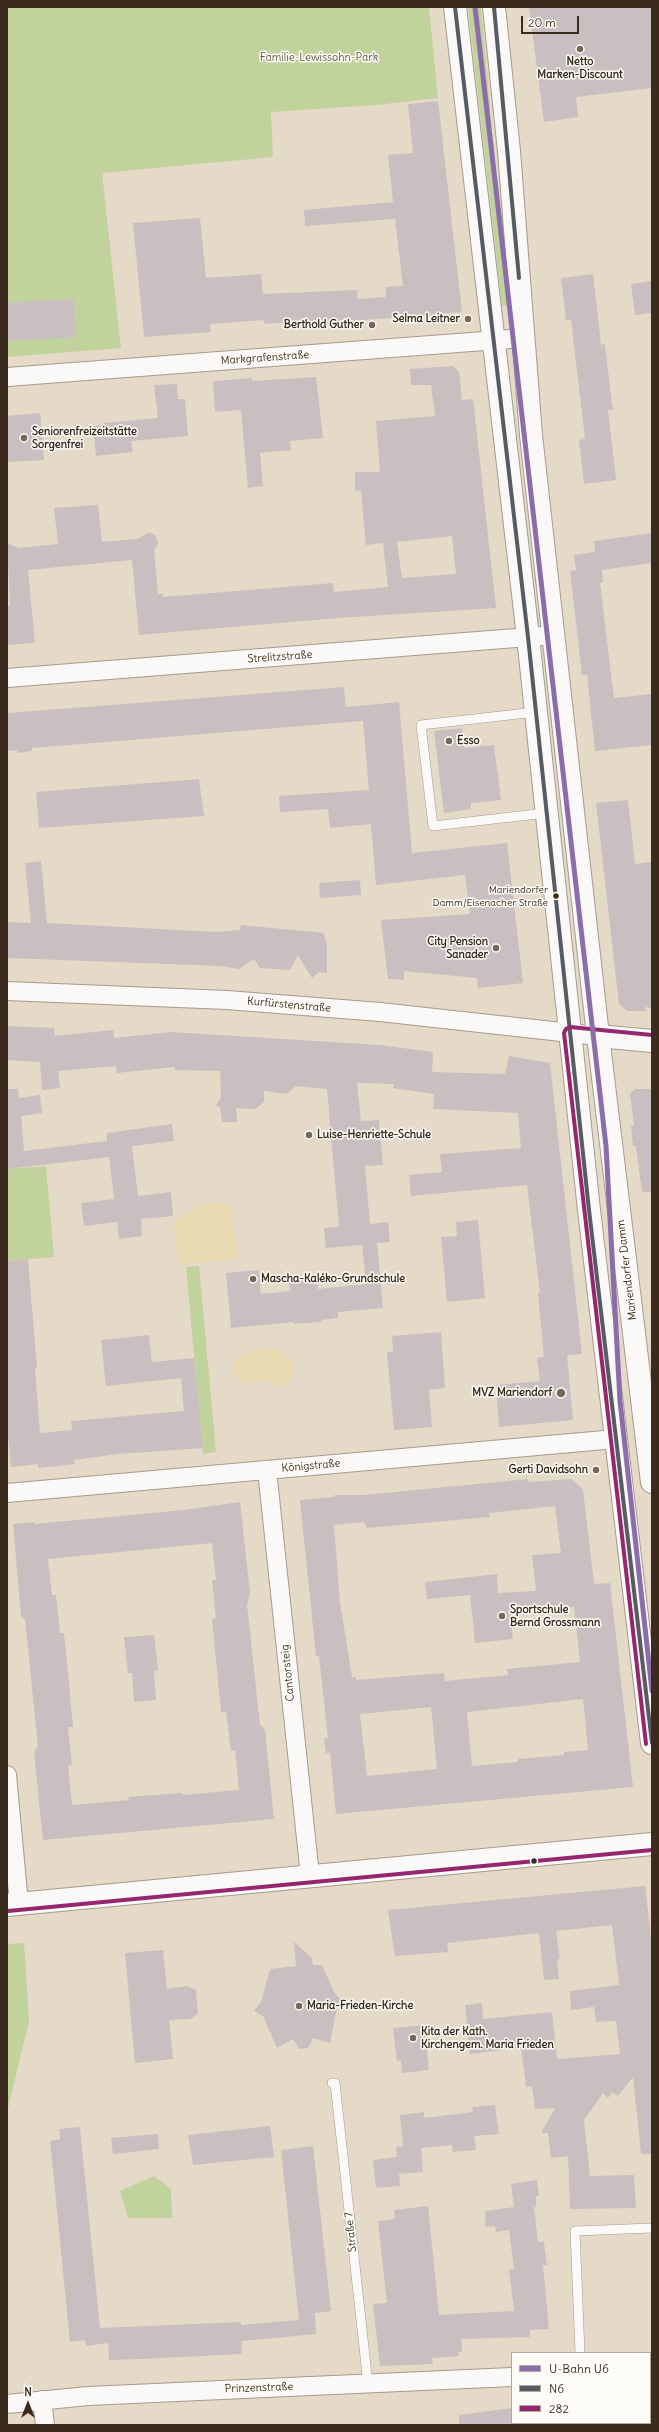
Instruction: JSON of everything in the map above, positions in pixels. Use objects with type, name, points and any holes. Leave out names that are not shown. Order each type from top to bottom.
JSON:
[{"type":"main road","points":[[455,7],[492,341],[528,637],[570,1033],[652,1743]]},
{"type":"main road","name":"Mariendorfer Damm","points":[[494,7],[509,151],[532,435],[598,1036],[652,1482]]},
{"type":"main road","points":[[598,1036],[652,1041]]},
{"type":"main road","points":[[13,1904],[652,1844]]},
{"type":"street","name":"Markgrafenstraße","points":[[7,377],[524,338]]},
{"type":"street","name":"Strelitzstraße","points":[[7,678],[554,635]]},
{"type":"street","name":"Kurfürstenstraße","points":[[7,991],[227,1000],[380,1012],[598,1036]]},
{"type":"street","name":"Königstraße","points":[[7,1493],[616,1439]]},
{"type":"street","name":"Cantorsteig","points":[[267,1470],[310,1876]]},
{"type":"street","points":[[7,1775],[13,1904]]},
{"type":"street","name":"Prinzenstraße","points":[[7,2404],[42,2400],[511,2377]]},
{"type":"street","points":[[42,2400],[45,2425]]},
{"type":"lane","points":[[536,712],[421,725],[433,826],[547,813]]},
{"type":"lane","name":"Straße 7","points":[[332,2083],[335,2083],[368,2384]]},
{"type":"lane","points":[[580,2352],[575,2231],[652,2228]]},
{"type":"green space","name":"Familie-Lewissohn-Park","points":[[7,7],[429,7],[438,98],[376,105],[271,112],[273,157],[102,173],[121,348],[7,357]]},
{"type":"green space","points":[[468,7],[481,7],[508,305],[502,306]]},
{"type":"green space","points":[[46,1166],[54,1257],[7,1261],[7,1169]]},
{"type":"green space","points":[[199,1266],[216,1452],[203,1454],[186,1267]]},
{"type":"green space","points":[[24,1943],[29,2021],[7,2112],[7,1944]]},
{"type":"green space","points":[[154,2176],[171,2189],[172,2218],[128,2218],[120,2191]]},
{"type":"sand","points":[[204,1203],[221,1204],[231,1207],[237,1259],[178,1264],[174,1225],[177,1219]]},
{"type":"sand","points":[[275,1349],[284,1353],[292,1361],[294,1376],[286,1386],[274,1384],[267,1379],[245,1384],[234,1375],[232,1369],[238,1358],[255,1350]]},
{"type":"building","points":[[529,7],[652,7],[652,88],[576,97],[578,117],[544,122]]},
{"type":"building","points":[[438,101],[462,312],[291,326],[290,322],[264,324],[264,320],[210,324],[211,332],[144,337],[133,223],[200,218],[206,278],[261,274],[263,294],[357,290],[358,299],[386,297],[386,287],[403,286],[395,219],[305,226],[304,210],[393,202],[388,155],[413,153],[408,104]]},
{"type":"building","points":[[593,274],[601,345],[605,344],[613,410],[608,410],[616,480],[584,484],[579,440],[585,439],[571,320],[566,320],[561,278]]},
{"type":"building","points":[[652,281],[652,313],[635,315],[631,284]]},
{"type":"building","points":[[74,299],[76,337],[7,341],[7,303]]},
{"type":"building","points":[[453,366],[459,372],[462,400],[473,399],[496,608],[337,618],[139,635],[132,560],[28,570],[35,643],[7,645],[7,606],[10,606],[7,543],[19,548],[58,544],[54,508],[98,505],[102,542],[138,539],[149,532],[155,535],[158,543],[154,551],[158,594],[162,594],[163,597],[333,583],[334,592],[388,587],[383,543],[366,545],[361,491],[355,490],[355,472],[380,472],[376,421],[435,416],[431,385],[411,385],[410,369]],"holes":[[[452,536],[456,574],[402,578],[397,542]]]},
{"type":"building","points":[[316,377],[323,438],[290,441],[291,450],[260,453],[263,486],[248,488],[241,410],[215,412],[213,381],[252,378],[252,381]]},
{"type":"building","points":[[177,384],[178,399],[185,399],[188,436],[131,441],[133,452],[96,456],[93,426],[103,425],[103,423],[158,418],[154,385]]},
{"type":"building","name":"Seniorenfreizeitstätte Sorgenfrei","points":[[40,413],[44,460],[7,462],[7,416]]},
{"type":"building","points":[[652,533],[652,563],[602,570],[603,582],[600,583],[614,698],[652,694],[652,745],[595,751],[587,675],[582,675],[570,571],[576,570],[574,555],[595,552],[594,541]]},
{"type":"building","points":[[344,687],[346,707],[399,702],[412,853],[507,843],[523,983],[478,988],[477,978],[404,971],[404,980],[388,979],[381,920],[470,914],[465,875],[376,885],[371,824],[330,828],[328,809],[280,812],[279,796],[369,790],[363,721],[32,748],[32,751],[17,753],[17,750],[7,751],[7,713]]},
{"type":"building","points":[[462,728],[464,748],[494,745],[501,800],[471,803],[471,809],[444,813],[434,731]]},
{"type":"building","points":[[199,779],[204,816],[39,828],[36,792]]},
{"type":"building","points":[[628,800],[635,864],[652,862],[652,1008],[646,1007],[646,1011],[627,1011],[619,1004],[596,803]]},
{"type":"building","points":[[41,861],[47,923],[217,932],[240,930],[241,925],[324,933],[327,946],[327,973],[319,972],[312,978],[298,955],[290,970],[260,968],[254,959],[239,969],[221,966],[7,958],[7,922],[31,923],[25,863]]},
{"type":"building","points":[[360,880],[361,895],[320,898],[319,883]]},
{"type":"building","points":[[7,1026],[54,1028],[55,1036],[113,1030],[114,1038],[171,1032],[380,1045],[433,1052],[432,1072],[505,1074],[509,1056],[550,1063],[582,1354],[567,1355],[573,1420],[499,1427],[496,1385],[540,1381],[537,1358],[544,1357],[538,1293],[540,1293],[527,1185],[411,1196],[409,1175],[442,1172],[440,1154],[521,1148],[518,1113],[433,1109],[434,1094],[393,1088],[394,1084],[357,1083],[361,1121],[379,1120],[383,1165],[365,1166],[370,1224],[388,1222],[390,1242],[377,1243],[383,1308],[338,1312],[338,1318],[321,1320],[321,1322],[294,1324],[294,1322],[231,1328],[226,1273],[259,1270],[261,1294],[290,1291],[289,1281],[317,1279],[318,1289],[366,1284],[362,1245],[326,1248],[324,1228],[339,1227],[327,1089],[295,1086],[287,1094],[264,1091],[264,1102],[255,1109],[236,1108],[237,1122],[222,1122],[220,1107],[216,1106],[221,1097],[220,1071],[175,1070],[174,1067],[117,1073],[116,1066],[58,1071],[60,1088],[42,1090],[40,1062],[7,1060]]},
{"type":"building","points":[[7,1089],[18,1089],[19,1098],[40,1095],[42,1113],[21,1116],[24,1151],[107,1141],[107,1133],[172,1124],[174,1141],[132,1146],[138,1196],[171,1192],[173,1216],[141,1219],[142,1236],[119,1239],[117,1222],[84,1226],[81,1203],[114,1199],[109,1157],[7,1169]]},
{"type":"building","points":[[635,1089],[652,1089],[652,1192],[642,1192],[636,1146],[633,1146],[631,1126],[634,1126],[630,1094]]},
{"type":"building","points":[[478,1220],[485,1298],[447,1302],[441,1237],[457,1236],[456,1222]]},
{"type":"building","points":[[28,1259],[37,1368],[35,1368],[40,1433],[72,1430],[71,1421],[184,1411],[181,1378],[106,1386],[101,1340],[149,1335],[152,1362],[194,1358],[203,1448],[118,1454],[74,1460],[75,1464],[38,1468],[38,1464],[11,1467],[7,1426],[7,1261]]},
{"type":"building","points":[[441,1332],[445,1388],[429,1390],[432,1427],[394,1430],[387,1352],[393,1352],[392,1336]]},
{"type":"building","points":[[528,1479],[528,1482],[572,1479],[583,1490],[594,1584],[610,1583],[633,1787],[336,1814],[330,1753],[326,1753],[324,1738],[328,1738],[319,1656],[316,1656],[300,1500],[334,1497],[335,1495],[364,1495]],"holes":[[[555,1506],[561,1553],[532,1555],[536,1591],[498,1593],[497,1574],[425,1582],[427,1599],[470,1595],[475,1643],[513,1639],[510,1612],[574,1607],[580,1662],[507,1669],[508,1675],[445,1681],[444,1673],[356,1680],[356,1677],[352,1677],[340,1602],[334,1525],[364,1522],[367,1528],[490,1517],[489,1513]],[[583,1699],[588,1750],[564,1752],[564,1755],[518,1759],[518,1762],[472,1766],[467,1712]],[[431,1707],[437,1769],[367,1776],[360,1714]]]},
{"type":"building","points":[[240,1502],[250,1593],[247,1605],[260,1725],[265,1730],[274,1819],[43,1840],[34,1752],[38,1746],[25,1620],[21,1616],[13,1524],[34,1522],[34,1524],[184,1510]],"holes":[[[212,1543],[216,1580],[212,1580],[216,1618],[212,1619],[221,1712],[226,1712],[231,1751],[235,1750],[239,1790],[183,1795],[182,1793],[128,1797],[129,1800],[72,1805],[68,1766],[72,1765],[68,1727],[73,1727],[69,1683],[64,1633],[60,1633],[56,1595],[52,1595],[48,1559]]]},
{"type":"building","points":[[154,1635],[158,1670],[154,1671],[156,1700],[134,1702],[132,1673],[128,1673],[124,1637]]},
{"type":"building","points":[[645,1886],[652,1946],[652,2154],[641,2154],[633,2077],[618,2096],[612,2092],[608,2098],[603,2093],[584,2120],[590,2176],[634,2175],[636,2208],[570,2209],[568,2156],[551,2158],[548,2133],[541,2133],[555,2108],[535,2109],[532,2086],[526,2087],[521,2048],[470,2054],[465,2005],[482,2003],[483,2019],[552,2012],[557,2059],[620,2054],[616,2021],[596,2022],[594,2007],[571,2010],[570,1991],[619,1985],[612,1925],[556,1931],[560,1959],[557,1960],[559,1979],[544,1980],[539,1933],[447,1943],[448,1952],[395,1956],[388,1910]]},
{"type":"building","name":"Maria-Frieden-Kirche","points":[[294,1942],[312,1958],[313,1965],[322,1965],[335,1994],[344,2002],[337,2008],[330,2043],[313,2038],[308,2048],[299,2049],[293,2039],[277,2048],[263,2016],[254,2011],[261,2002],[270,1969],[296,1966]]},
{"type":"building","points":[[163,1950],[167,1989],[187,1986],[196,1990],[198,2014],[190,2019],[169,2020],[173,2059],[135,2063],[125,1953]]},
{"type":"building","points":[[424,2025],[429,2070],[402,2073],[401,2060],[397,2061],[393,2028]]},
{"type":"building","points":[[495,2105],[499,2134],[474,2136],[476,2150],[453,2152],[452,2145],[421,2148],[423,2172],[399,2174],[400,2186],[376,2188],[373,2160],[397,2157],[396,2147],[403,2146],[400,2115],[424,2112],[424,2118],[473,2112],[472,2107]]},
{"type":"building","points":[[270,2126],[274,2157],[193,2165],[188,2135]]},
{"type":"building","points":[[80,2127],[100,2328],[241,2322],[241,2325],[299,2320],[281,2150],[313,2146],[331,2311],[315,2313],[316,2334],[242,2341],[241,2354],[144,2359],[109,2360],[108,2343],[86,2346],[85,2340],[70,2342],[50,2141],[60,2139],[59,2129]]},
{"type":"building","points":[[158,2134],[159,2149],[113,2154],[111,2138]]},
{"type":"building","points":[[537,2180],[539,2196],[536,2196],[536,2207],[534,2207],[538,2242],[544,2242],[547,2265],[543,2265],[549,2329],[530,2330],[530,2337],[461,2339],[462,2352],[458,2352],[459,2356],[432,2358],[433,2364],[380,2366],[373,2304],[387,2303],[378,2221],[395,2219],[394,2210],[428,2206],[439,2315],[514,2311],[509,2270],[514,2269],[509,2230],[496,2232],[495,2226],[486,2227],[485,2211],[514,2207],[511,2184]]},
{"type":"building","points":[[511,2408],[512,2425],[459,2425],[459,2415]]},
{"type":"metro line","name":"U6","points":[[475,7],[606,1146],[620,1401],[652,1691]]},
{"type":"transit line","name":"N6","points":[[455,7],[528,637],[589,1210],[652,1743]]},
{"type":"transit line","name":"N6","points":[[494,7],[519,278]]},
{"type":"transit line","name":"282","points":[[646,1744],[564,1033],[566,1029],[570,1027],[652,1035]]},
{"type":"transit line","name":"282","points":[[8,1911],[652,1850]]},
{"type":"place","name":"Netto Marken-Discount","points":[[580,49]]},
{"type":"place","name":"Selma Leitner","points":[[468,319]]},
{"type":"place","name":"Berthold Guther","points":[[372,325]]},
{"type":"place","name":"Seniorenfreizeitstätte Sorgenfrei","points":[[24,438]]},
{"type":"place","name":"Esso","points":[[449,741]]},
{"type":"place","name":"Mariendorfer Damm/Eisenacher Straße","points":[[556,896]]},
{"type":"place","name":"City Pension Sanader","points":[[496,948]]},
{"type":"place","name":"Luise-Henriette-Schule","points":[[309,1135]]},
{"type":"place","name":"Mascha-Kaléko-Grundschule","points":[[253,1279]]},
{"type":"place","name":"MVZ Mariendorf","points":[[561,1393]]},
{"type":"place","name":"Gerti Davidsohn","points":[[596,1470]]},
{"type":"place","name":"Sportschule Bernd Grossmann","points":[[502,1616]]},
{"type":"place","name":"Maria-Frieden-Kirche","points":[[299,2006]]},
{"type":"place","name":"Kita der Kath. Kirchengem. Maria Frieden","points":[[413,2038]]}]
